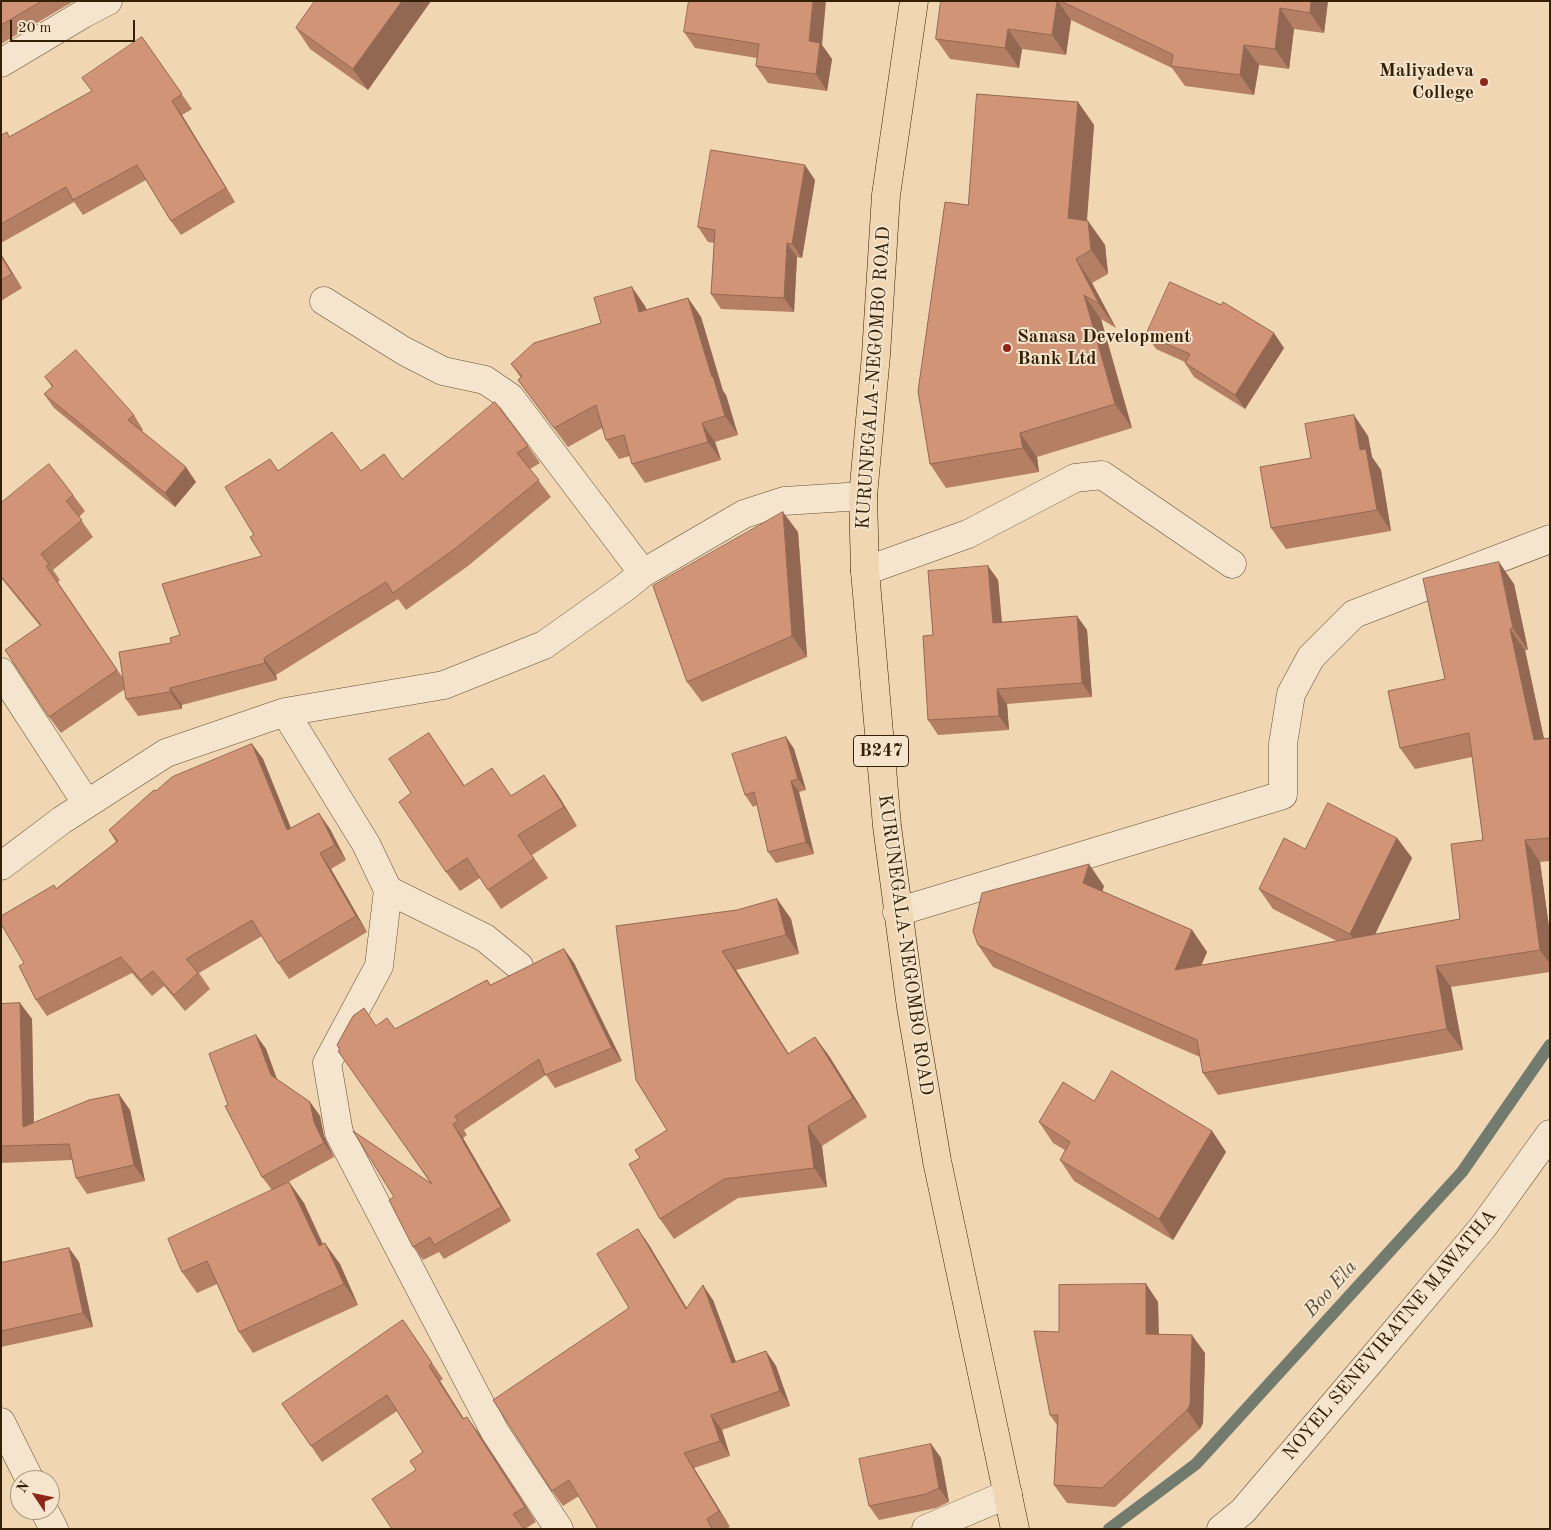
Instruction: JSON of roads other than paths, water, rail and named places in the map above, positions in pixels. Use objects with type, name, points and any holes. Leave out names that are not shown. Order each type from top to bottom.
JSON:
[{"type":"main road","name":"KURUNEGALA-NEGOMBO ROAD","points":[[914,1],[886,195],[876,355],[863,496],[865,571],[887,826],[911,1007],[937,1161],[1008,1494]]},
{"type":"main road","name":"B247","points":[[1008,1494],[1015,1529]]},
{"type":"street","points":[[1,63],[108,1]]},
{"type":"street","points":[[324,300],[404,352],[443,371],[485,380],[510,398],[642,573]]},
{"type":"street","points":[[865,571],[968,534],[1075,478],[1102,475],[1232,564]]},
{"type":"street","points":[[1,866],[62,820],[166,753],[285,712],[444,685],[544,645],[623,589],[642,573],[744,514],[784,501],[863,496]]},
{"type":"street","points":[[897,912],[1283,795],[1284,744],[1291,694],[1311,657],[1354,614],[1550,539]]},
{"type":"street","points":[[1,672],[86,804]]},
{"type":"street","points":[[285,712],[366,844],[388,890],[379,966],[327,1063],[338,1133],[495,1432],[559,1529]]},
{"type":"street","points":[[388,890],[485,938],[519,966]]},
{"type":"street","name":"NOYEL SENEVIRATNE MAWATHA","points":[[1221,1529],[1243,1511],[1483,1227],[1550,1134]]},
{"type":"street","points":[[1,1422],[25,1470]]},
{"type":"street","points":[[926,1529],[1008,1494]]},
{"type":"waterway","name":"Boo Ela","points":[[1109,1529],[1196,1464],[1462,1172],[1550,1045]]},
{"type":"place","name":"Maliyadeva College","points":[[1484,82]]},
{"type":"place","name":"Sanasa Development Bank Ltd","points":[[1007,348]]}]
